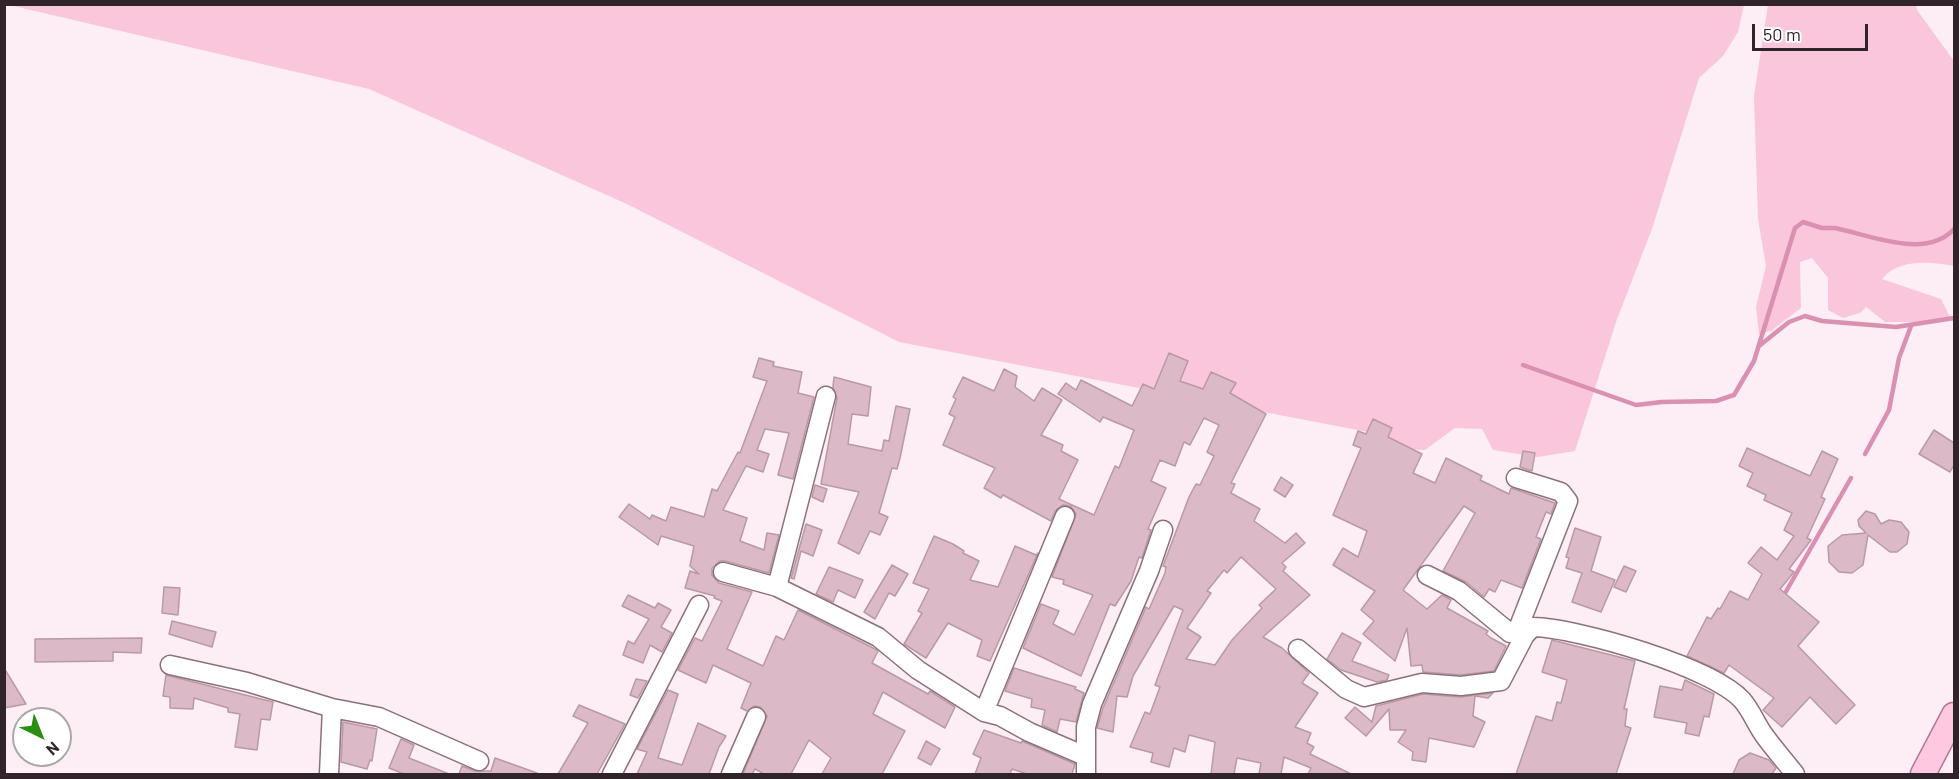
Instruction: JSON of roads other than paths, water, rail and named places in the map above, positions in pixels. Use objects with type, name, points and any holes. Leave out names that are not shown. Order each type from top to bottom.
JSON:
[{"type":"main road","points":[[1923,774],[1954,718]]},
{"type":"street","points":[[777,587],[826,396]]},
{"type":"street","points":[[1298,649],[1346,689],[1364,697],[1422,683],[1461,686],[1501,681],[1568,501],[1561,492],[1516,478]]},
{"type":"street","points":[[984,712],[1065,516]]},
{"type":"street","points":[[1086,774],[1086,727],[1092,704],[1149,571],[1163,530]]},
{"type":"street","points":[[723,572],[777,587],[878,637],[918,670],[984,712],[1000,716],[1029,732],[1085,756]]},
{"type":"street","points":[[1427,575],[1460,591],[1510,633],[1520,635],[1533,627],[1555,627],[1638,650],[1709,677],[1742,700],[1764,735],[1795,774]]},
{"type":"street","points":[[612,774],[682,633],[699,605]]},
{"type":"street","points":[[170,665],[247,682],[332,708],[379,717],[479,761]]},
{"type":"street","points":[[329,774],[332,708]]},
{"type":"street","points":[[731,774],[756,717]]},
{"type":"waterway","points":[[1523,365],[1636,405],[1716,401],[1734,395],[1754,361],[1795,228],[1803,222],[1881,240],[1913,244],[1929,243],[1942,238],[1954,229]]},
{"type":"waterway","points":[[1759,346],[1789,322],[1805,316],[1822,321],[1896,327],[1954,318]]},
{"type":"waterway","points":[[1865,454],[1889,410],[1899,358],[1911,326]]},
{"type":"waterway","points":[[1784,595],[1851,478]]}]
